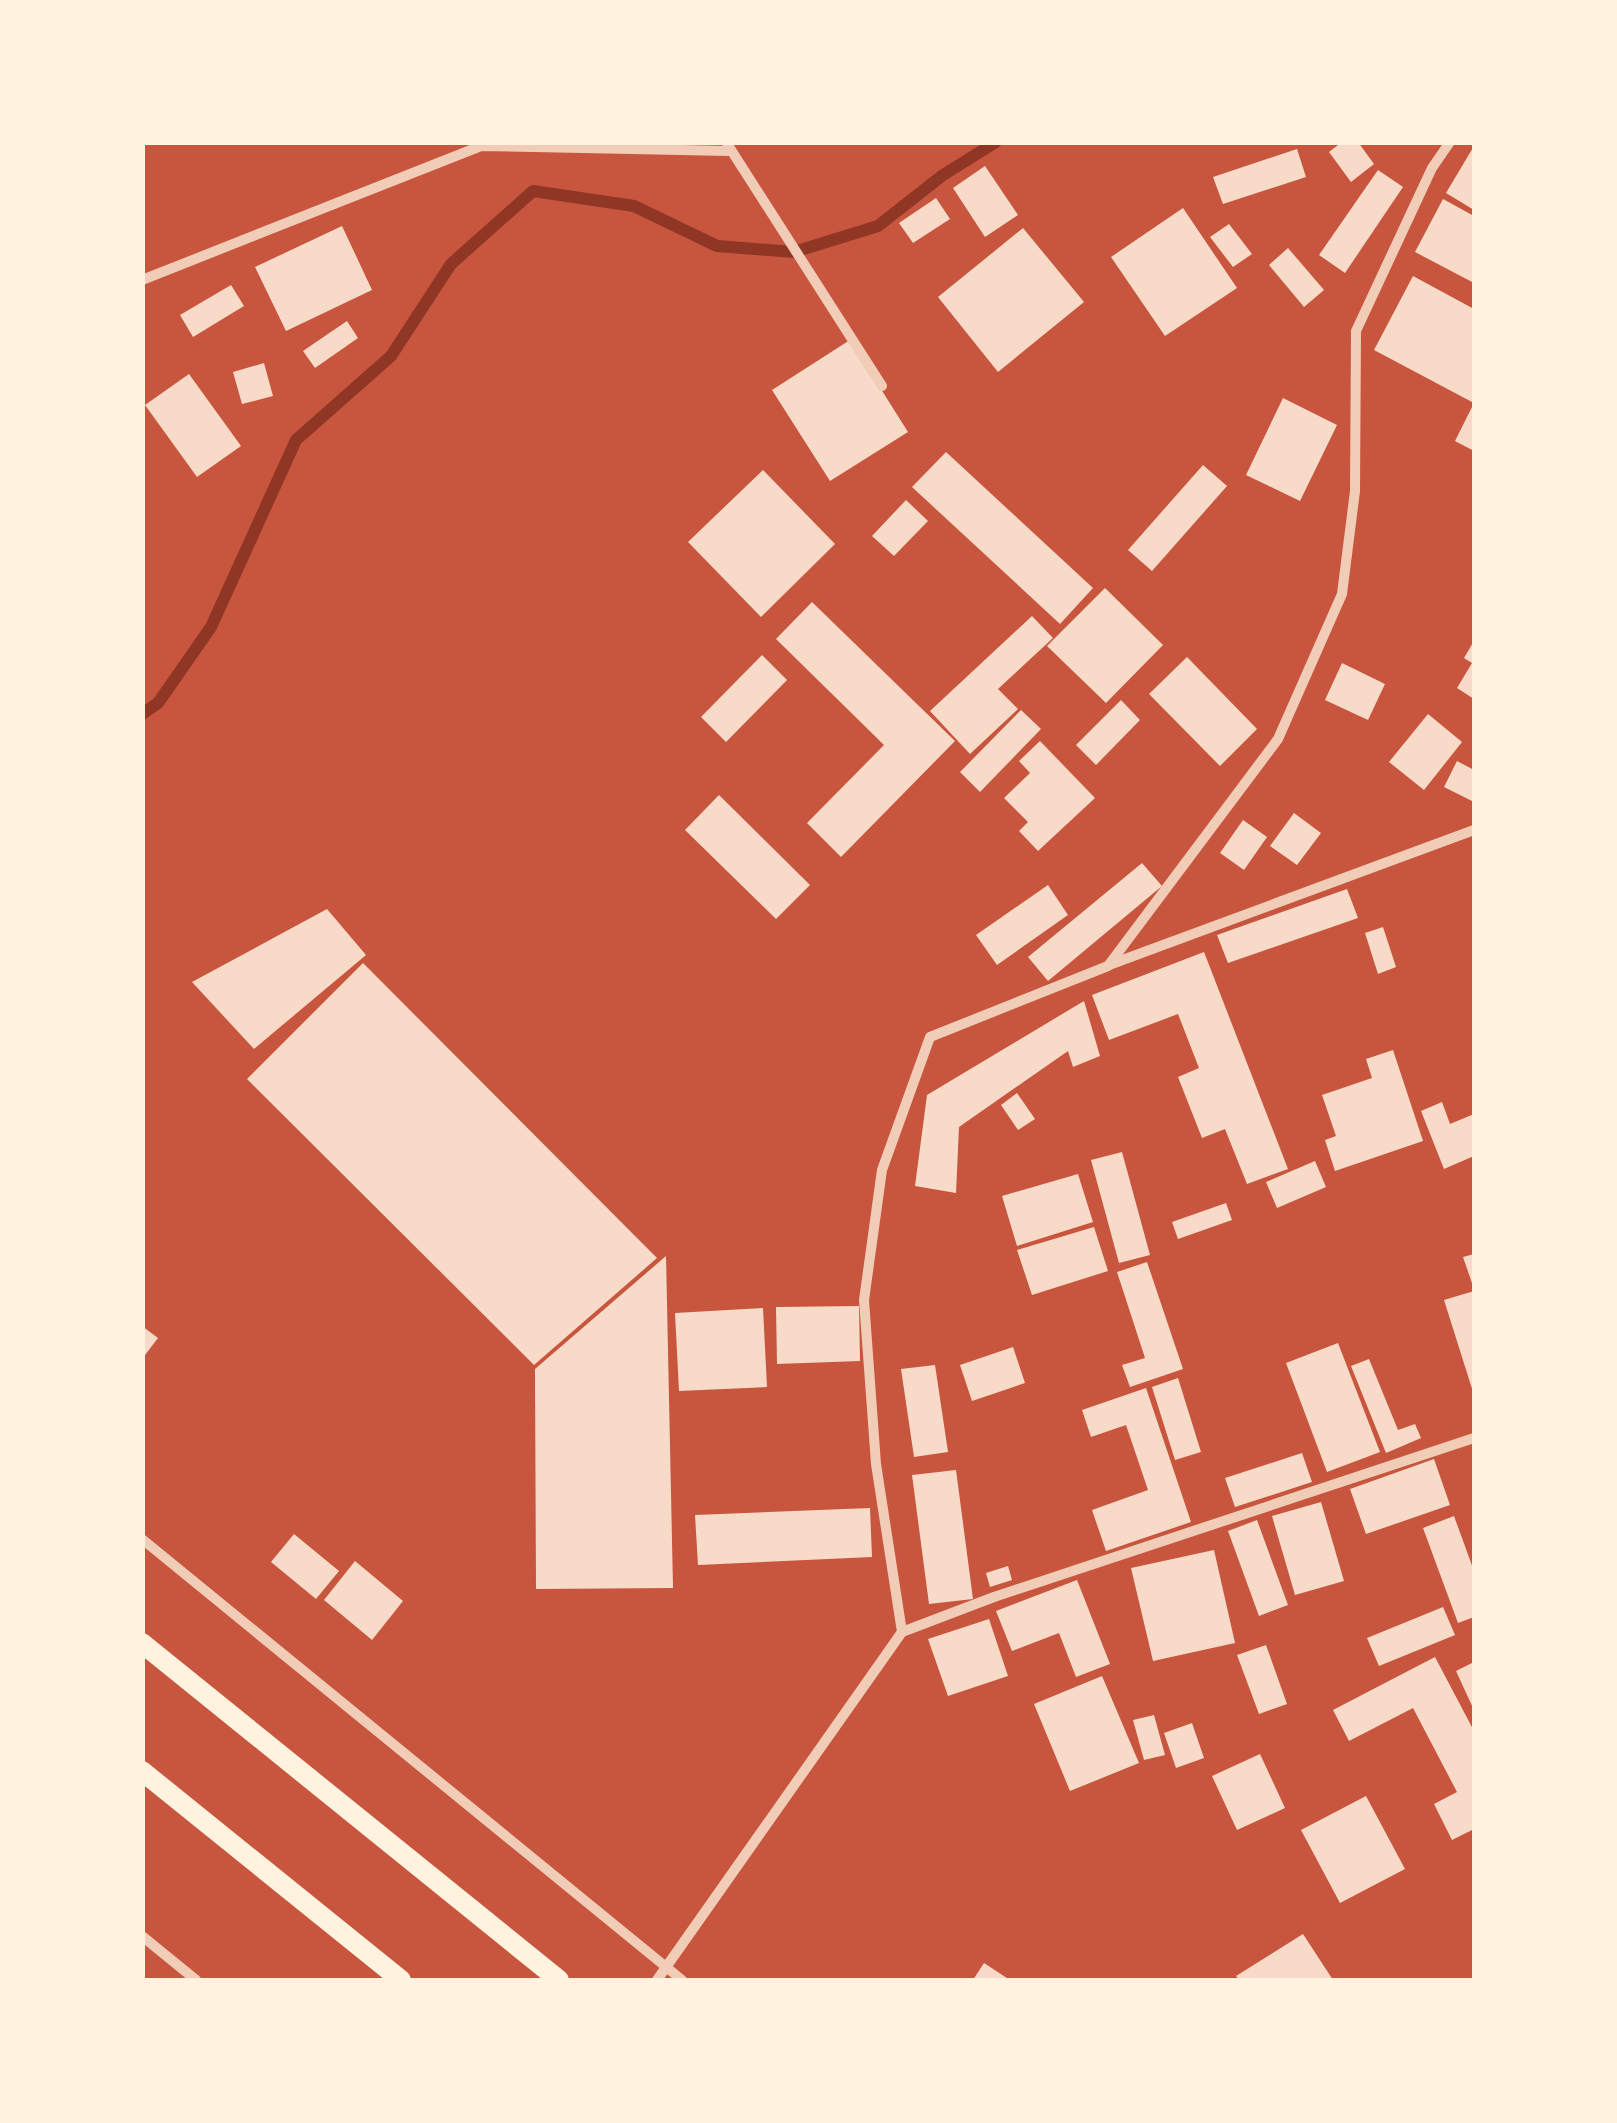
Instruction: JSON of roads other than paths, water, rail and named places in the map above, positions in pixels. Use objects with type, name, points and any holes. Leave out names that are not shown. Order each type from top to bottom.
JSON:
[{"type":"main road","points":[[142,1643],[559,1980]]},
{"type":"main road","points":[[142,1771],[401,1980]]},
{"type":"street","points":[[1108,966],[1278,739],[1342,594],[1355,491],[1356,330],[1432,168],[1450,142]]},
{"type":"street","points":[[142,280],[481,146],[728,147],[882,386]]},
{"type":"street","points":[[902,1632],[876,1464],[864,1300],[882,1170],[930,1037],[1108,966],[1474,830]]},
{"type":"street","points":[[657,1980],[902,1632],[994,1597],[1474,1438]]},
{"type":"street","points":[[142,1540],[682,1980]]},
{"type":"street","points":[[142,1936],[196,1980]]},
{"type":"waterway","points":[[142,714],[158,703],[211,627],[296,440],[391,356],[451,264],[533,191],[634,206],[717,246],[794,252],[878,226],[943,175],[996,142]]}]
